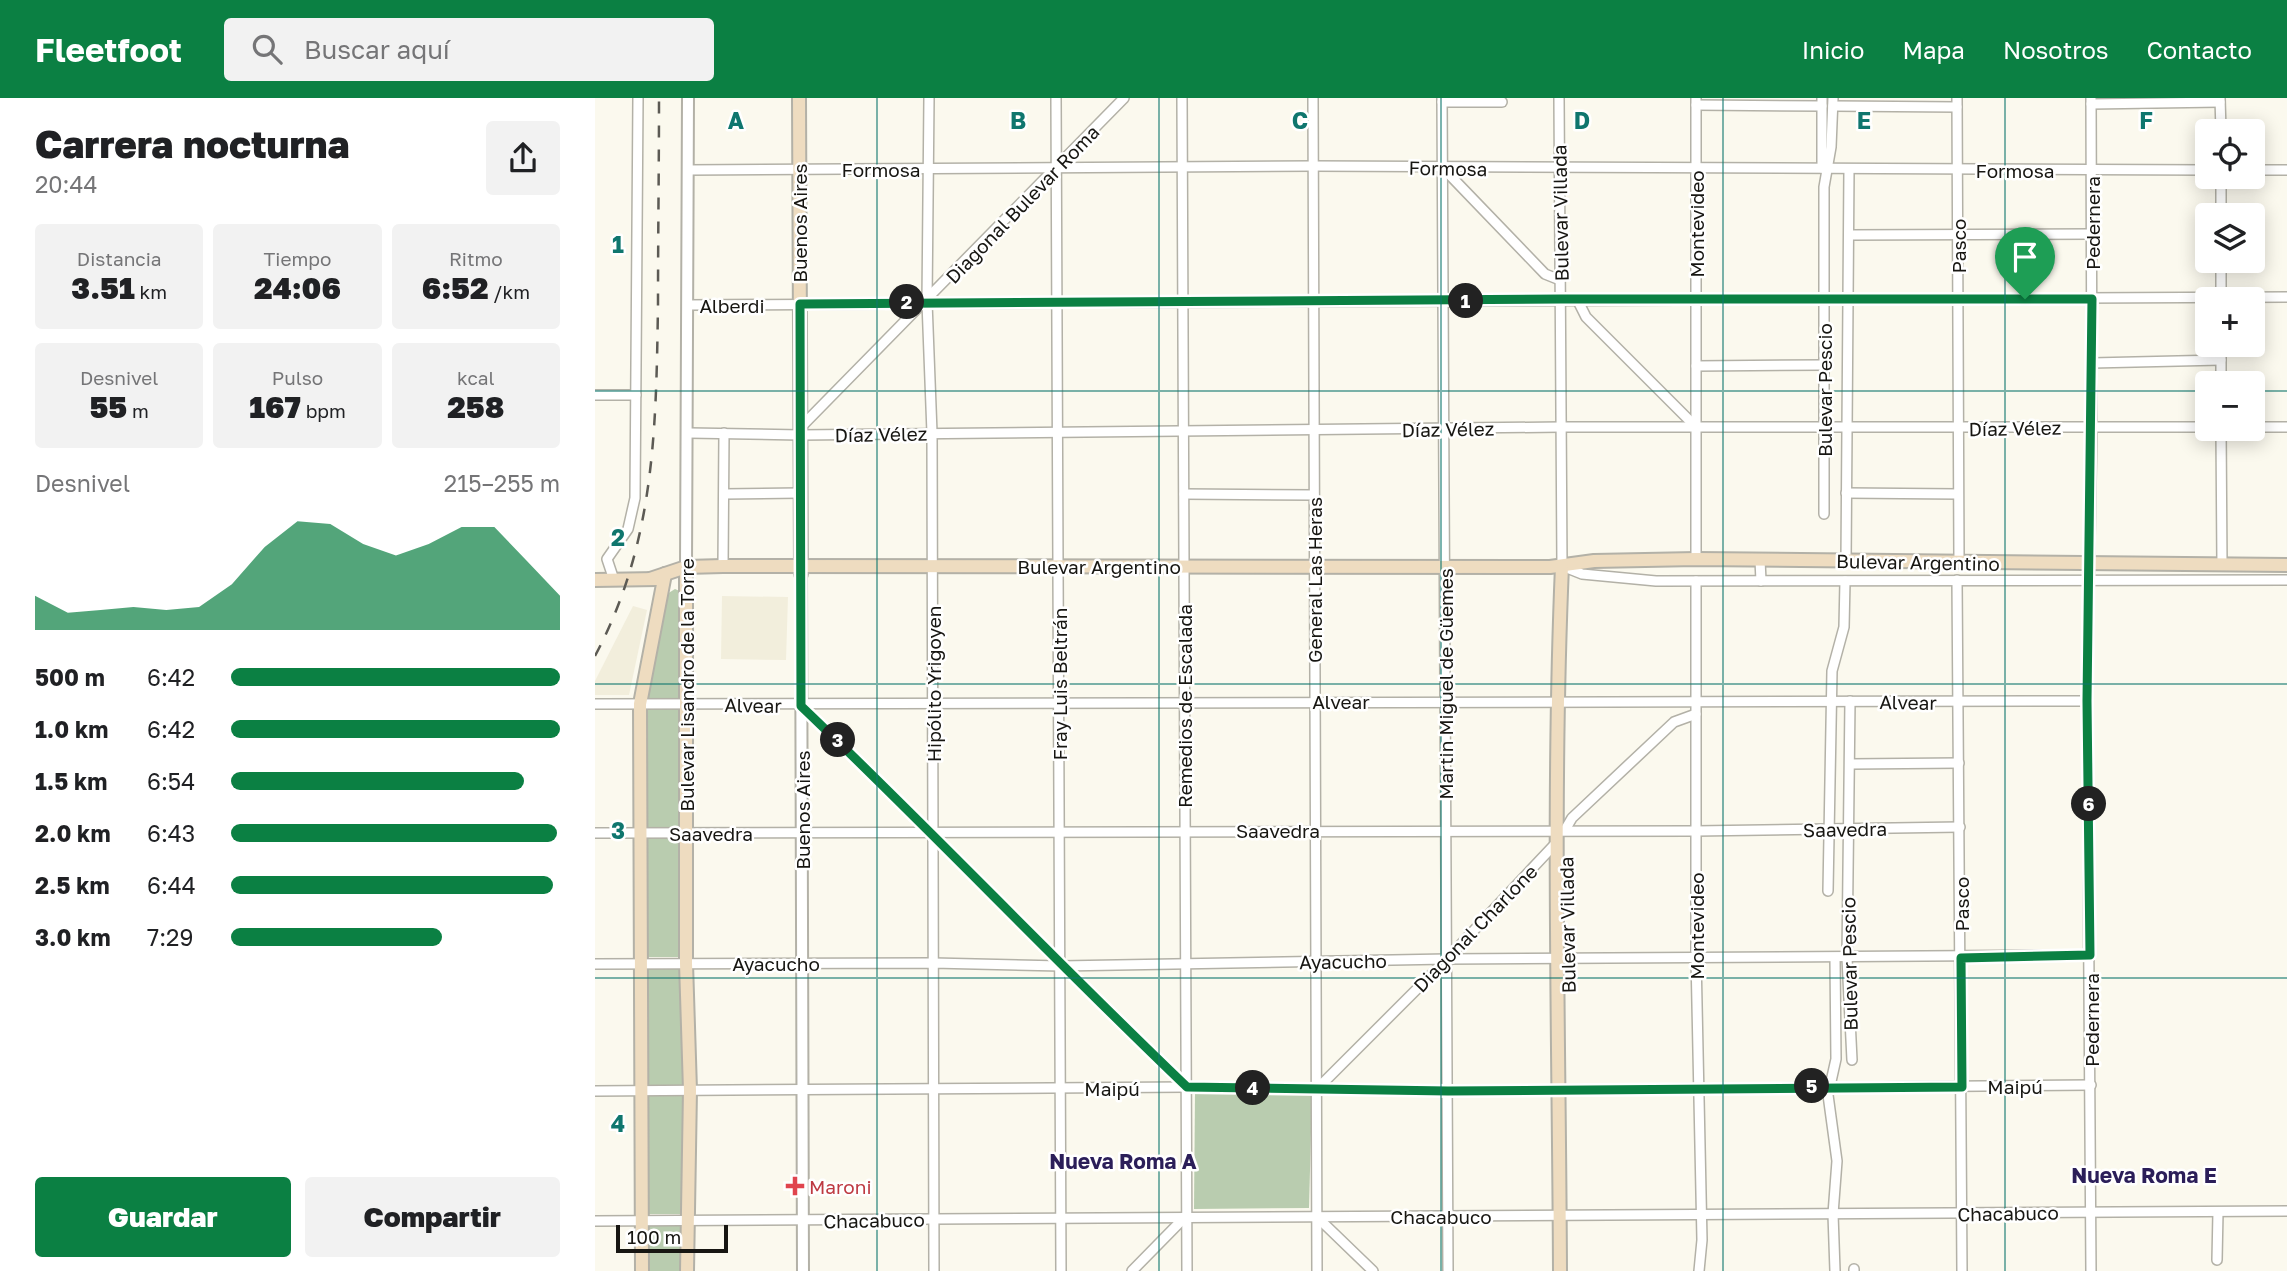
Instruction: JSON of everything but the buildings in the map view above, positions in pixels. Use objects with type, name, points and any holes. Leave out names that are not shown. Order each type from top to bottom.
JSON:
[{"type":"main road","name":"Buenos Aires","points":[[799,98],[801,570]]},
{"type":"main road","name":"Bulevar Argentino","points":[[687,570],[1556,567],[1586,561],[1696,559],[2287,565]]},
{"type":"main road","name":"Bulevar Argentino","points":[[595,580],[650,579],[687,570],[723,566],[801,570]]},
{"type":"main road","name":"Bulevar Villada","points":[[1556,567],[1566,597],[1561,833],[1564,1216],[1560,1271]]},
{"type":"main road","name":"Bulevar Lisandro de la Torre","points":[[687,570],[686,963],[690,1090],[687,1271]]},
{"type":"main road","name":"Bulevar Lisandro de la Torre","points":[[642,1271],[640,704],[665,576]]},
{"type":"main road","points":[[661,596],[675,587],[687,592]]},
{"type":"main road","name":"Bulevar Villada","points":[[1564,1216],[1569,1271]]},
{"type":"street","points":[[607,559],[628,529],[634,513],[638,98]]},
{"type":"street","name":"Bulevar Lisandro de la Torre","points":[[687,570],[688,98]]},
{"type":"street","name":"Hipólito Yrigoyen","points":[[929,98],[927,302],[933,570],[934,1271]]},
{"type":"street","name":"Fray Luis Beltrán","points":[[1056,98],[1061,1271]]},
{"type":"street","name":"Diagonal Bulevar Roma","points":[[800,431],[1124,98]]},
{"type":"street","name":"Remedios de Escalada","points":[[1182,98],[1187,1271]]},
{"type":"street","name":"General Las Heras","points":[[1313,98],[1317,1271]]},
{"type":"street","name":"Bulevar Villada","points":[[1556,567],[1561,427],[1559,98]]},
{"type":"street","points":[[1442,100],[1502,102]]},
{"type":"street","name":"Martin Miguel de Güemes","points":[[1442,100],[1448,1271]]},
{"type":"street","points":[[2091,101],[2220,100],[2221,119]]},
{"type":"street","name":"Pedernera","points":[[2091,101],[2092,427],[2087,701],[2091,1271]]},
{"type":"street","points":[[1696,102],[1822,102],[1824,168]]},
{"type":"street","name":"Montevideo","points":[[1696,102],[1696,559]]},
{"type":"street","points":[[1833,102],[1957,102]]},
{"type":"street","name":"Bulevar Pescio","points":[[1824,514],[1824,168],[1833,102]]},
{"type":"street","name":"Pasco","points":[[1957,102],[1959,562]]},
{"type":"street","name":"Formosa","points":[[688,170],[1313,166],[2195,170]]},
{"type":"street","points":[[1442,167],[1545,274],[1560,280]]},
{"type":"street","name":"Bulevar Pescio","points":[[1846,561],[1849,169]]},
{"type":"street","points":[[2265,170],[2287,170]]},
{"type":"street","points":[[1850,235],[2092,234]]},
{"type":"street","name":"Alberdi","points":[[2265,298],[2287,297]]},
{"type":"street","name":"Alberdi","points":[[688,305],[1442,302],[1561,299],[2195,299]]},
{"type":"street","points":[[1577,299],[1586,317],[1696,427]]},
{"type":"street","points":[[2092,363],[2221,360],[2221,371]]},
{"type":"street","points":[[1696,366],[1823,365]]},
{"type":"street","points":[[595,395],[636,395]]},
{"type":"street","points":[[2265,427],[2287,426]]},
{"type":"street","name":"Díaz Vélez","points":[[689,433],[1561,427],[2195,427]]},
{"type":"street","points":[[723,566],[724,433]]},
{"type":"street","points":[[2221,441],[2222,565]]},
{"type":"street","points":[[724,494],[800,493]]},
{"type":"street","points":[[1846,493],[1958,494]]},
{"type":"street","points":[[1184,494],[1314,495]]},
{"type":"street","points":[[595,559],[607,559]]},
{"type":"street","points":[[607,559],[614,580]]},
{"type":"street","points":[[1637,560],[1638,578]]},
{"type":"street","points":[[1760,560],[1761,581]]},
{"type":"street","points":[[1556,567],[1593,576],[1656,581],[2287,580]]},
{"type":"street","name":"Buenos Aires","points":[[801,570],[803,1271]]},
{"type":"street","name":"Pasco","points":[[1957,580],[1961,827],[1962,1271]]},
{"type":"street","name":"Montevideo","points":[[1696,581],[1696,957],[1701,1216],[1699,1271]]},
{"type":"street","name":"Bulevar Pescio","points":[[1828,891],[1832,671],[1844,627],[1845,581]]},
{"type":"street","name":"Alvear","points":[[595,704],[801,706],[1562,700],[2087,701]]},
{"type":"street","name":"Bulevar Pescio","points":[[1850,701],[1847,958],[1852,1060]]},
{"type":"street","points":[[801,706],[933,832],[1061,966],[1187,1087]]},
{"type":"street","name":"Diagonal Charlone","points":[[1317,1089],[1447,959],[1572,818],[1674,722],[1696,714]]},
{"type":"street","points":[[1851,764],[1959,763]]},
{"type":"street","name":"Saavedra","points":[[595,834],[1446,829],[1561,833],[1961,827]]},
{"type":"street","name":"Ayacucho","points":[[595,964],[933,963],[1061,966],[1447,959],[1961,958],[2090,955]]},
{"type":"street","name":"Bulevar Pescio","points":[[1835,958],[1836,1059],[1829,1086],[1837,1161],[1833,1214],[1835,1271]]},
{"type":"street","name":"Maipú","points":[[595,1091],[803,1092],[1187,1087],[1448,1091],[2091,1086]]},
{"type":"street","points":[[2217,1260],[2218,1212]]},
{"type":"street","name":"Chacabuco","points":[[595,1221],[803,1222],[1187,1216],[2287,1212]]},
{"type":"street","points":[[1132,1271],[1187,1216]]},
{"type":"street","points":[[1317,1216],[1373,1271]]},
{"type":"shaded area","points":[[722,596],[788,597],[786,660],[721,659]]},
{"type":"shaded area","points":[[633,606],[647,610],[629,695],[595,695],[595,681]]},
{"type":"green space","points":[[675,589],[682,592],[682,698],[646,699],[667,594]]},
{"type":"green space","points":[[645,708],[682,708],[683,827],[646,827]]},
{"type":"green space","points":[[645,838],[682,838],[683,957],[646,957]]},
{"type":"green space","points":[[646,967],[683,967],[684,1086],[647,1086]]},
{"type":"green space","points":[[1195,1093],[1312,1094],[1309,1208],[1194,1209]]},
{"type":"green space","points":[[684,1095],[685,1214],[648,1214],[647,1096]]},
{"type":"green space","points":[[646,1224],[684,1224],[684,1271],[647,1271]]},
{"type":"railway","points":[[595,656],[615,614],[630,571],[648,485],[656,397],[659,98]]},
{"type":"place","name":"Maroni","points":[[795,1186]]},
{"type":"district","name":"Nueva Roma A","points":[[1123,1161]]},
{"type":"district","name":"Nueva Roma E","points":[[2144,1175]]},
{"type":"route","points":[[2025,299],[2092,299],[2091,563],[2087,701],[2090,955],[1961,958],[1962,1087],[1448,1091],[1187,1087],[1061,966],[933,832],[801,706],[800,304],[2025,299]]}]
